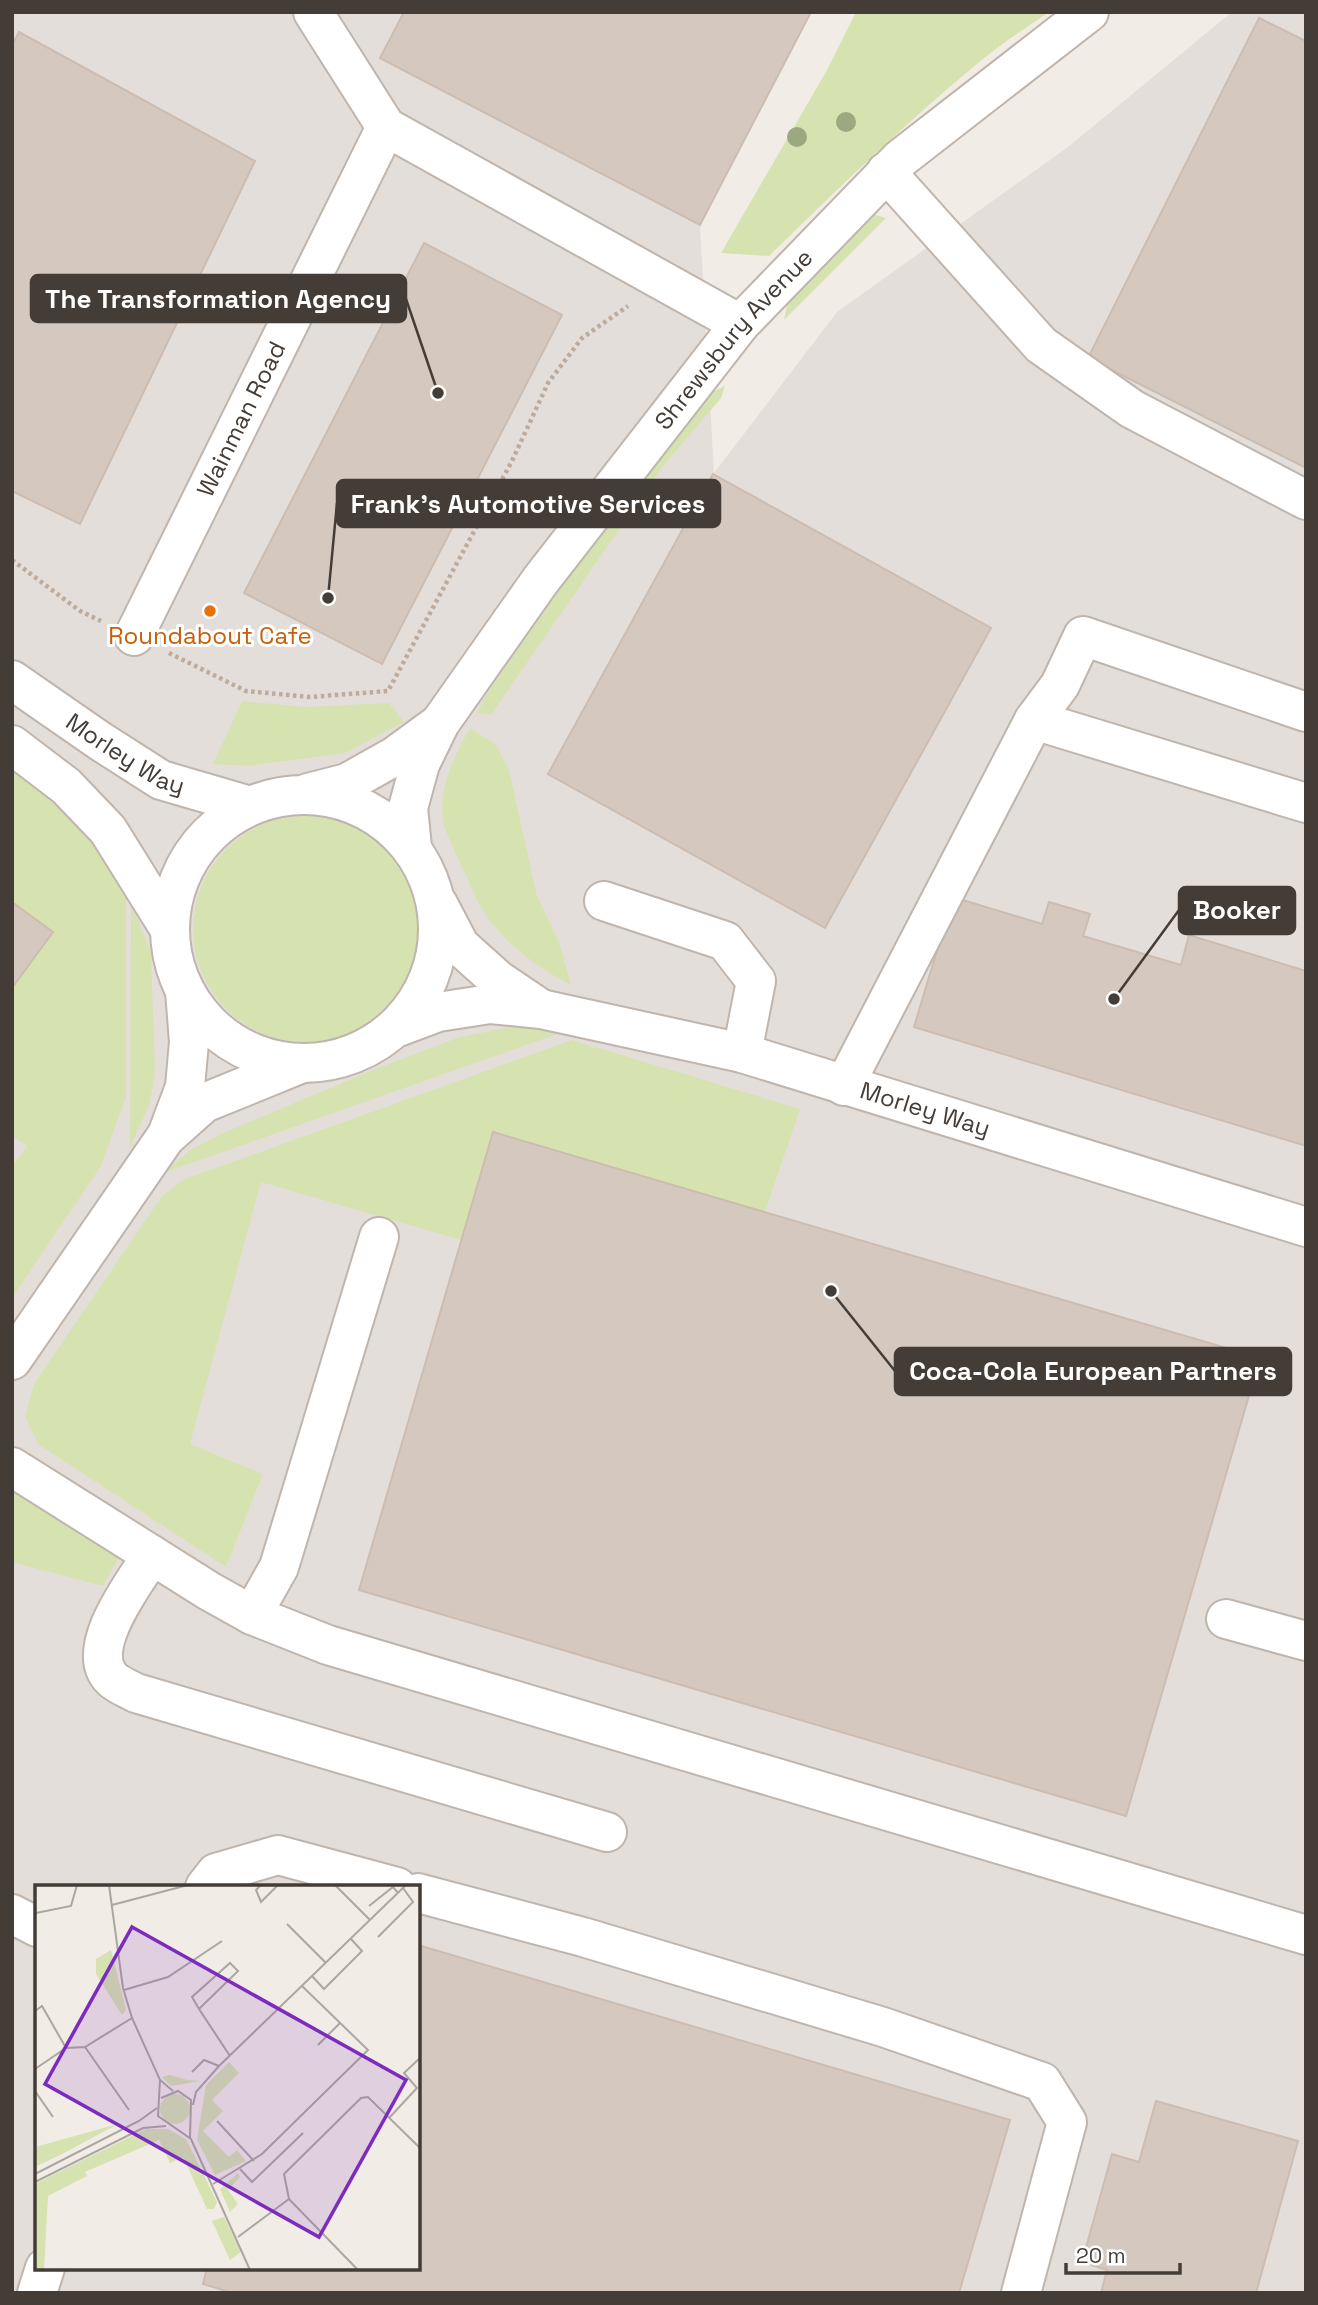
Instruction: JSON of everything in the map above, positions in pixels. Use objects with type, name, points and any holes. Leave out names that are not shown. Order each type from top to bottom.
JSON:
[{"type":"street","points":[[313,12],[386,127],[740,324]]},
{"type":"street","name":"Shrewsbury Avenue","points":[[412,847],[408,808],[420,764],[440,723],[540,581],[740,324],[900,159],[1089,12]]},
{"type":"street","name":"Wainman Road","points":[[134,636],[386,127]]},
{"type":"street","points":[[886,172],[1041,345],[1132,409],[1306,500]]},
{"type":"street","points":[[844,1086],[1034,720],[1060,685],[1083,636],[1306,712]]},
{"type":"street","name":"Morley Way","points":[[12,680],[162,780],[250,806]]},
{"type":"street","points":[[1034,720],[1306,803]]},
{"type":"street","name":"Shrewsbury Avenue","points":[[303,794],[347,783],[395,756],[440,723]]},
{"type":"street","points":[[12,745],[66,786],[108,830],[169,928]]},
{"type":"street","points":[[303,794],[344,800],[381,818],[412,847],[426,872],[436,899],[439,933],[434,968],[420,999],[398,1027],[353,1055],[321,1063],[300,1064],[265,1058],[232,1043],[205,1020],[185,991],[174,960],[169,928],[173,897],[184,868],[201,842],[223,821],[250,806],[267,799],[303,794]]},
{"type":"street","name":"Morley Way","points":[[436,899],[460,946],[498,980],[541,1009]]},
{"type":"street","points":[[604,901],[725,941],[757,981],[742,1053]]},
{"type":"street","points":[[12,1360],[167,1135],[185,1087],[188,1042],[185,991]]},
{"type":"street","name":"Morley Way","points":[[398,1027],[438,1012],[490,1004],[541,1009],[742,1053],[1306,1227]]},
{"type":"street","points":[[167,1135],[204,1103],[300,1064]]},
{"type":"street","points":[[252,1615],[279,1567],[379,1237]]},
{"type":"street","points":[[12,1467],[252,1615],[328,1645],[1306,1935]]},
{"type":"street","points":[[152,1555],[118,1609],[103,1647],[104,1666],[113,1680],[136,1693],[607,1832]]},
{"type":"street","points":[[1226,1619],[1306,1641]]},
{"type":"street","points":[[207,1885],[216,1873],[278,1855],[390,1885]]},
{"type":"street","points":[[420,1894],[583,1937],[883,2027],[1042,2082],[1067,2122],[1021,2293]]},
{"type":"street","points":[[12,1914],[35,1926]]},
{"type":"street","points":[[37,2293],[44,2270]]},
{"type":"path","points":[[12,560],[80,611],[246,691],[310,697],[388,691],[494,496],[548,383],[582,338],[632,303]]},
{"type":"shaded area","points":[[12,12],[811,12],[700,225],[714,473],[837,312],[1068,147],[1232,12],[1306,12],[1306,2293],[12,2293]]},
{"type":"green space","points":[[856,12],[1049,12],[955,82],[769,256],[721,253],[827,70]]},
{"type":"green space","points":[[873,214],[886,218],[784,320],[789,296]]},
{"type":"green space","points":[[725,386],[721,398],[660,470],[491,715],[477,713],[486,695],[589,547],[698,399]]},
{"type":"green space","points":[[242,701],[306,707],[389,703],[404,722],[345,753],[248,766],[213,764]]},
{"type":"green space","points":[[470,728],[496,745],[509,770],[537,896],[559,942],[571,985],[522,953],[490,921],[476,898],[448,837],[442,808],[445,784]]},
{"type":"green space","points":[[12,769],[73,812],[126,895],[126,1097],[101,1166],[12,1298],[12,1166],[27,1146],[12,1136],[12,988],[53,933],[12,902]]},
{"type":"green space","points":[[295,816],[317,816],[359,829],[378,841],[394,857],[411,886],[419,929],[411,972],[394,1001],[378,1017],[349,1034],[317,1042],[295,1042],[253,1029],[234,1017],[218,1001],[201,972],[193,940],[193,918],[206,876],[218,857],[234,841],[263,824]]},
{"type":"green space","points":[[131,903],[151,953],[155,1072],[150,1103],[130,1148]]},
{"type":"green space","points":[[520,1025],[569,1030],[163,1173],[192,1149],[221,1134],[375,1069],[460,1037]]},
{"type":"green space","points":[[572,1040],[800,1109],[765,1212],[493,1132],[461,1240],[261,1182],[190,1444],[263,1474],[226,1567],[38,1444],[25,1417],[34,1384],[162,1196],[185,1179]]},
{"type":"green space","points":[[12,1492],[119,1557],[103,1586],[12,1562]]},
{"type":"building","points":[[404,12],[811,12],[700,225],[380,58]]},
{"type":"building","points":[[1259,18],[1306,41],[1306,468],[1088,358]]},
{"type":"building","points":[[19,32],[255,161],[80,524],[12,491],[12,45]]},
{"type":"building","points":[[424,243],[562,315],[382,664],[244,593]]},
{"type":"building","points":[[713,474],[991,628],[825,928],[548,774]]},
{"type":"building","points":[[953,897],[1042,924],[1049,902],[1090,914],[1083,936],[1181,965],[1189,935],[1306,971],[1306,1146],[914,1027]]},
{"type":"building","points":[[12,902],[53,932],[12,988]]},
{"type":"building","points":[[493,1132],[1260,1358],[1126,1816],[359,1590]]},
{"type":"building","points":[[420,1946],[1010,2120],[959,2293],[233,2293],[203,2284],[206,2270],[420,2270]]},
{"type":"building","points":[[1156,2101],[1298,2141],[1256,2293],[1101,2293],[1107,2270],[1082,2262],[1112,2154],[1139,2162]]},
{"type":"place","name":"The Transformation Agency","points":[[438,393]]},
{"type":"place","name":"Frank's Automotive Services","points":[[328,598]]},
{"type":"place","name":"Roundabout Cafe","points":[[210,611]]},
{"type":"place","name":"Booker","points":[[1114,999]]},
{"type":"place","name":"Coca-Cola European Partners","points":[[831,1291]]}]
